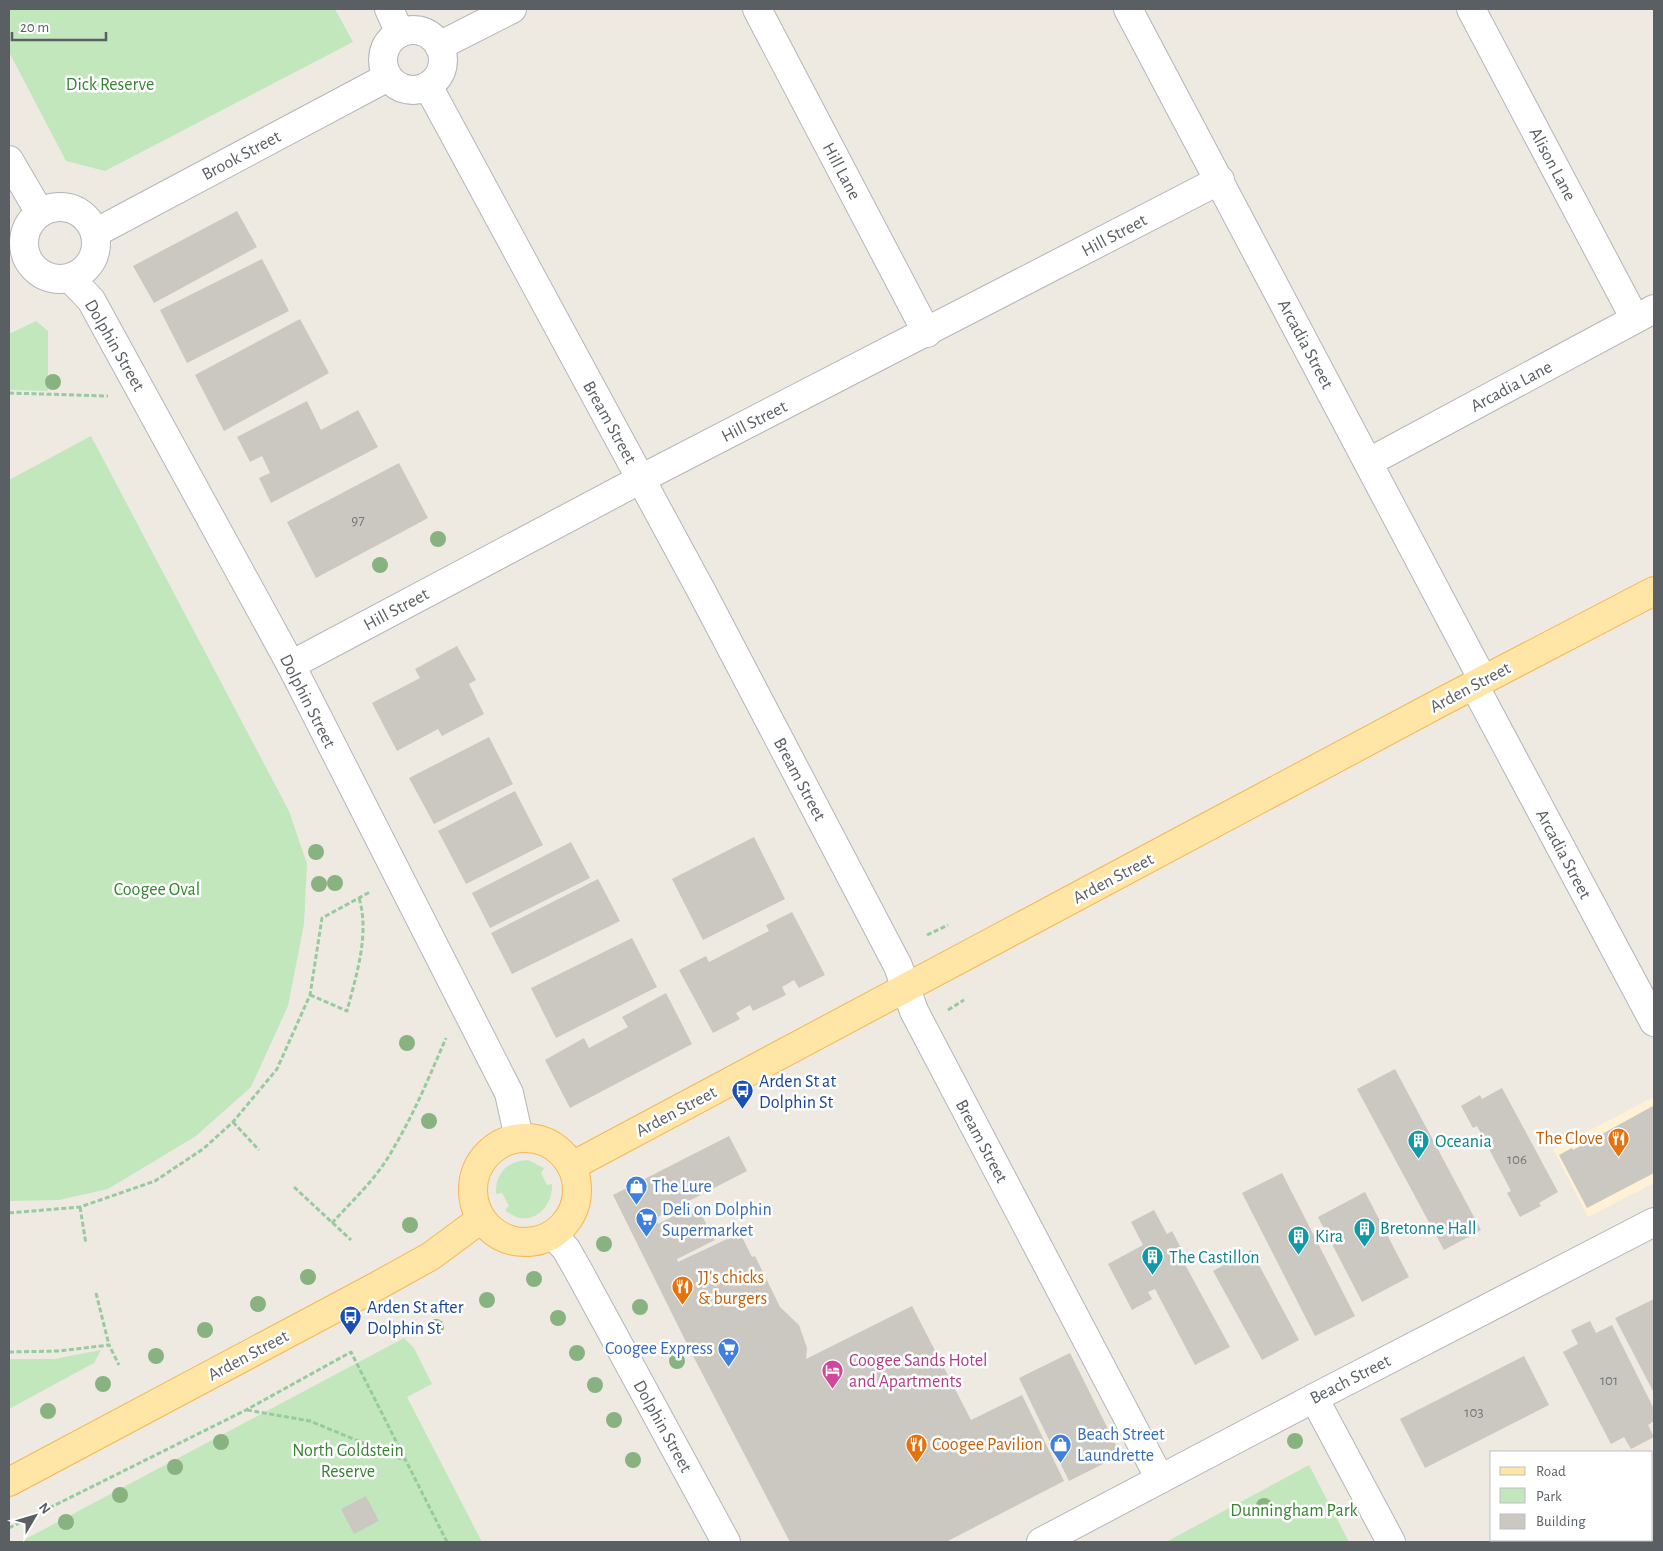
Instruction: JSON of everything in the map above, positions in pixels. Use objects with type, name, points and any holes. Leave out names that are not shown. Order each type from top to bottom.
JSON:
[{"type":"main road","name":"Arden Street","points":[[572,1166],[1479,682],[1654,591]]},
{"type":"main road","points":[[520,1138],[535,1138],[550,1144],[563,1153],[572,1166],[577,1181],[578,1197],[574,1212],[565,1225],[553,1235],[534,1242],[508,1240],[492,1231],[481,1219],[474,1202],[472,1184],[478,1167],[488,1152],[502,1142],[520,1138]]},
{"type":"main road","name":"Arden Street","points":[[9,1482],[385,1282],[431,1256],[481,1219]]},
{"type":"street","points":[[439,46],[512,9]]},
{"type":"street","name":"Hill Lane","points":[[757,9],[927,333]]},
{"type":"street","name":"Arcadia Street","points":[[1128,9],[1369,462],[1479,682],[1654,1022]]},
{"type":"street","name":"Alison Lane","points":[[1472,9],[1645,314]]},
{"type":"street","points":[[395,21],[434,39],[439,46],[442,64],[439,73],[428,86],[410,90],[388,77],[384,69],[384,52],[393,37],[395,21]]},
{"type":"street","name":"Brook Street","points":[[95,233],[388,77]]},
{"type":"street","name":"Bream Street","points":[[428,86],[641,479],[898,966],[914,1011],[1160,1479]]},
{"type":"street","points":[[9,160],[40,213]]},
{"type":"street","name":"Hill Street","points":[[291,665],[641,479],[927,333],[1220,180]]},
{"type":"street","points":[[59,207],[71,208],[90,222],[95,233],[96,244],[89,265],[70,278],[58,279],[46,276],[35,269],[18,264],[24,248],[29,224],[40,213],[47,209],[59,207]]},
{"type":"street","name":"Dolphin Street","points":[[70,278],[91,300],[291,665],[509,1093],[520,1138]]},
{"type":"street","name":"Arcadia Lane","points":[[1369,462],[1645,314]]},
{"type":"street","name":"Beach Street","points":[[1044,1541],[1314,1398],[1654,1222]]},
{"type":"street","name":"Dolphin Street","points":[[553,1235],[566,1249],[726,1542]]},
{"type":"street","points":[[1314,1398],[1391,1542]]},
{"type":"path","points":[[9,393],[108,396]]},
{"type":"path","points":[[9,1213],[80,1207],[155,1181],[203,1149],[233,1122],[277,1069],[310,995],[322,918],[370,892]]},
{"type":"path","points":[[310,995],[347,1012],[360,960],[363,911],[359,898]]},
{"type":"path","points":[[927,935],[948,924]]},
{"type":"path","points":[[944,1013],[964,1000]]},
{"type":"path","points":[[332,1223],[360,1193],[392,1151],[424,1090],[446,1037]]},
{"type":"path","points":[[233,1122],[259,1150]]},
{"type":"path","points":[[294,1187],[352,1240]]},
{"type":"path","points":[[80,1207],[86,1244]]},
{"type":"path","points":[[96,1293],[109,1345],[119,1365]]},
{"type":"path","points":[[9,1352],[59,1351],[109,1345]]},
{"type":"path","points":[[9,1528],[246,1410],[351,1352],[447,1542]]},
{"type":"path","points":[[246,1410],[310,1421],[405,1461]]},
{"type":"shaded area","points":[[1654,1097],[1654,1183],[1588,1217],[1553,1149]]},
{"type":"green space","name":"Dick Reserve","points":[[9,9],[335,9],[353,42],[105,171],[66,161],[9,52]]},
{"type":"green space","points":[[36,321],[48,331],[48,391],[9,390],[9,334]]},
{"type":"green space","name":"Coogee Oval","points":[[91,436],[289,811],[307,864],[304,924],[288,1006],[251,1087],[196,1136],[108,1189],[59,1200],[9,1201],[9,480]]},
{"type":"green space","points":[[528,1160],[544,1168],[541,1173],[547,1185],[552,1184],[551,1194],[548,1202],[537,1215],[530,1218],[522,1218],[513,1216],[505,1210],[509,1206],[502,1193],[496,1194],[496,1187],[500,1174],[508,1166]]},
{"type":"green space","name":"North Goldstein Reserve","points":[[404,1338],[414,1348],[432,1384],[407,1397],[482,1542],[20,1542]]},
{"type":"green space","points":[[101,1350],[94,1363],[9,1409],[9,1359],[54,1359]]},
{"type":"green space","name":"Dunningham Park","points":[[1309,1465],[1349,1542],[1166,1542]]},
{"type":"building","points":[[237,211],[257,247],[154,303],[133,266]]},
{"type":"building","points":[[262,259],[289,311],[187,363],[160,310]]},
{"type":"building","points":[[300,319],[329,373],[224,431],[195,375]]},
{"type":"building","points":[[307,401],[321,430],[358,410],[378,447],[271,503],[259,478],[270,473],[262,456],[250,462],[237,437]]},
{"type":"building","points":[[399,463],[428,518],[316,578],[287,522]]},
{"type":"building","points":[[457,646],[476,680],[469,684],[484,714],[442,736],[438,729],[397,751],[372,703],[420,678],[415,669]]},
{"type":"building","points":[[489,737],[513,784],[434,824],[409,778]]},
{"type":"building","points":[[515,791],[543,845],[466,884],[438,831]]},
{"type":"building","points":[[754,837],[785,899],[703,940],[672,879]]},
{"type":"building","points":[[571,842],[590,878],[490,928],[472,893]]},
{"type":"building","points":[[598,879],[620,921],[512,974],[491,933]]},
{"type":"building","points":[[792,912],[825,975],[799,988],[794,980],[782,987],[786,995],[753,1011],[750,1005],[736,1013],[740,1019],[713,1033],[679,970],[706,956],[709,962],[769,931],[766,925]]},
{"type":"building","points":[[632,938],[657,987],[556,1038],[531,988]]},
{"type":"building","points":[[666,993],[692,1044],[570,1108],[545,1060],[584,1038],[589,1048],[628,1027],[622,1017]]},
{"type":"building","name":"Oceania","points":[[1395,1069],[1481,1230],[1444,1250],[1357,1089]]},
{"type":"building","points":[[1502,1088],[1558,1192],[1539,1203],[1541,1206],[1520,1217],[1507,1193],[1511,1191],[1477,1126],[1473,1128],[1461,1106],[1480,1095],[1482,1099]]},
{"type":"building","points":[[1653,1106],[1654,1173],[1587,1208],[1559,1155],[1572,1148],[1573,1150]]},
{"type":"building","points":[[729,1136],[747,1171],[656,1218],[658,1224],[696,1205],[715,1240],[677,1259],[678,1262],[740,1233],[752,1257],[755,1256],[780,1307],[799,1325],[807,1348],[806,1359],[912,1306],[971,1420],[1022,1395],[1064,1481],[946,1542],[790,1542],[691,1352],[613,1195]]},
{"type":"building","name":"Kira","points":[[1282,1173],[1355,1316],[1315,1336],[1242,1193]]},
{"type":"building","name":"Bretonne Hall","points":[[1365,1192],[1409,1277],[1362,1302],[1318,1217]]},
{"type":"building","name":"The Castillon","points":[[1154,1210],[1167,1234],[1172,1231],[1181,1248],[1177,1250],[1230,1347],[1195,1365],[1155,1289],[1148,1292],[1152,1299],[1132,1310],[1108,1264],[1143,1245],[1131,1222]]},
{"type":"building","points":[[1251,1250],[1299,1340],[1262,1360],[1213,1271]]},
{"type":"building","points":[[1654,1299],[1654,1393],[1615,1318]]},
{"type":"building","points":[[1590,1321],[1596,1333],[1612,1325],[1654,1409],[1654,1421],[1648,1425],[1654,1437],[1631,1449],[1624,1437],[1611,1444],[1563,1352],[1578,1344],[1571,1330]]},
{"type":"building","points":[[1070,1353],[1121,1455],[1069,1481],[1019,1378]]},
{"type":"building","points":[[1524,1356],[1549,1405],[1425,1468],[1400,1419]]},
{"type":"building","points":[[366,1496],[379,1521],[354,1534],[341,1509]]},
{"type":"place","name":"Arden St at Dolphin St","points":[[743,1110]]},
{"type":"place","name":"The Clove","points":[[1619,1157]]},
{"type":"place","name":"Oceania","points":[[1419,1160]]},
{"type":"place","name":"The Lure","points":[[636,1205]]},
{"type":"place","name":"Deli on Dolphin Supermarket","points":[[646,1238]]},
{"type":"place","name":"Bretonne Hall","points":[[1364,1247]]},
{"type":"place","name":"Kira","points":[[1299,1255]]},
{"type":"place","name":"The Castillon","points":[[1153,1276]]},
{"type":"place","name":"JJ's chicks & burgers","points":[[682,1306]]},
{"type":"place","name":"Arden St after Dolphin St","points":[[351,1336]]},
{"type":"place","name":"Coogee Express","points":[[729,1367]]},
{"type":"place","name":"Coogee Sands Hotel and Apartments","points":[[833,1389]]},
{"type":"place","name":"Coogee Pavilion","points":[[916,1463]]},
{"type":"place","name":"Beach Street Laundrette","points":[[1061,1463]]}]
